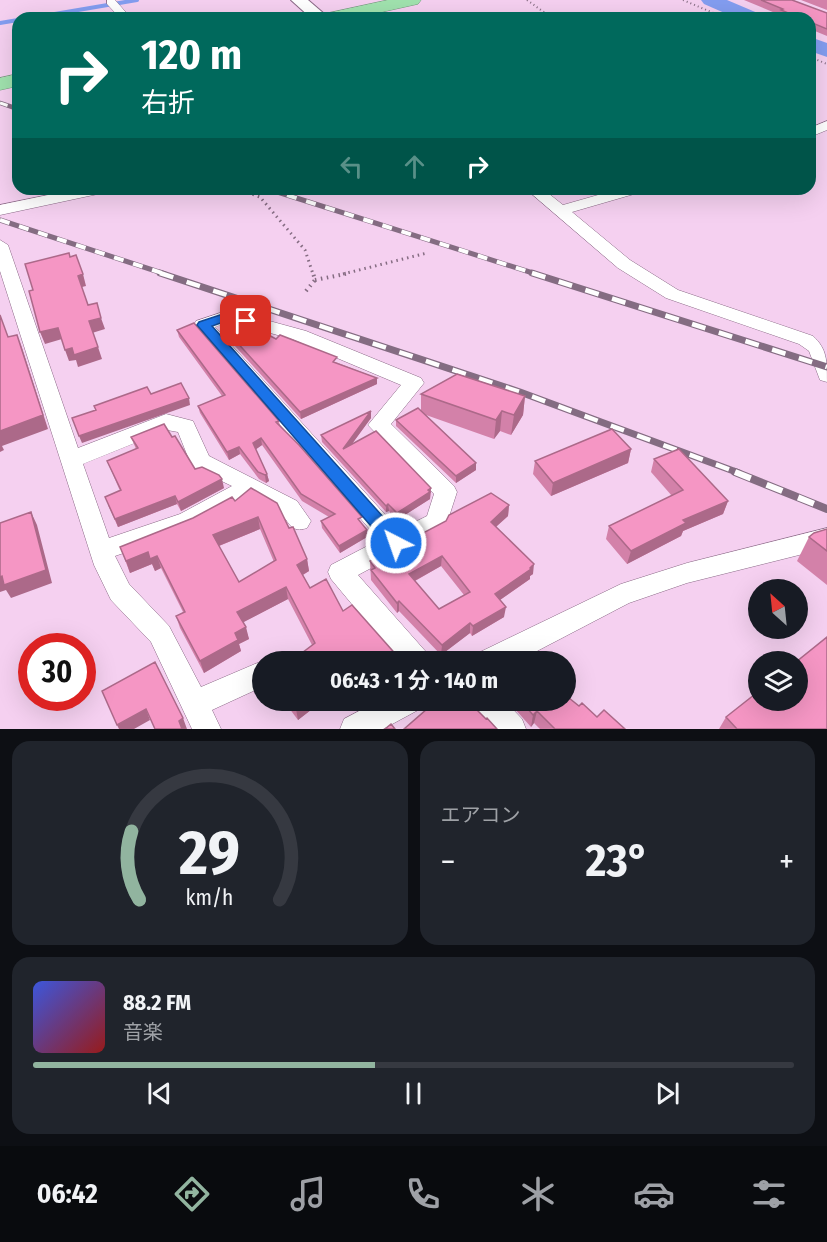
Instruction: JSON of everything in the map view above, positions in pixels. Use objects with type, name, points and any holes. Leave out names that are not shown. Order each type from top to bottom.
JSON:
[{"type":"highway","points":[[357,12],[412,0]]},
{"type":"street","points":[[120,12],[111,2],[124,0]]},
{"type":"street","points":[[299,0],[314,12]]},
{"type":"street","points":[[0,210],[70,195]]},
{"type":"street","points":[[541,195],[624,264],[672,294],[806,340],[817,348],[827,375]]},
{"type":"street","points":[[559,211],[615,195]]},
{"type":"street","points":[[0,245],[9,305],[70,460],[101,551],[120,592],[160,634],[207,729]]},
{"type":"street","points":[[396,543],[203,325],[229,316],[299,335],[414,383],[379,425],[446,492],[437,522],[340,572],[408,651]]},
{"type":"street","points":[[70,460],[166,422],[186,426],[200,461],[289,507],[299,521]]},
{"type":"street","points":[[101,551],[188,521],[252,486]]},
{"type":"street","points":[[511,651],[621,595],[687,573],[827,538]]},
{"type":"street","points":[[194,704],[252,678]]},
{"type":"street","points":[[354,729],[389,711]]},
{"type":"street","points":[[495,711],[512,729]]},
{"type":"path","points":[[527,0],[544,12]]},
{"type":"path","points":[[682,0],[711,12]]},
{"type":"path","points":[[254,195],[260,197],[305,250],[315,280]]},
{"type":"path","points":[[306,291],[315,280],[427,252]]},
{"type":"building","points":[[761,0],[792,0],[827,13],[827,29],[816,24],[816,12],[786,12],[781,10],[783,9]]},
{"type":"building","points":[[69,253],[70,257],[76,255],[83,274],[78,276],[88,305],[97,303],[101,318],[89,321],[98,347],[74,355],[72,348],[65,350],[58,328],[40,332],[29,291],[33,290],[25,264]]},
{"type":"building","points":[[0,315],[8,337],[17,335],[43,415],[0,431]]},
{"type":"building","points":[[194,323],[279,421],[276,422],[362,517],[358,519],[367,530],[339,546],[321,521],[335,514],[301,494],[261,438],[253,443],[267,474],[265,475],[258,472],[239,447],[227,452],[198,406],[225,395],[177,330]]},
{"type":"building","points":[[231,324],[235,326],[238,324],[256,335],[261,331],[276,339],[280,335],[337,357],[333,362],[377,378],[300,412],[224,328]]},
{"type":"building","points":[[457,374],[525,396],[514,415],[502,411],[496,420],[421,394]]},
{"type":"building","points":[[181,383],[189,398],[79,436],[72,418],[96,410],[94,406],[147,387],[151,394]]},
{"type":"building","points":[[418,408],[476,463],[456,476],[396,420]]},
{"type":"building","points":[[371,411],[343,449],[376,431],[431,488],[428,490],[430,492],[397,513],[388,504],[386,506],[321,435]]},
{"type":"building","points":[[164,424],[172,437],[175,436],[195,469],[202,467],[219,475],[222,479],[178,502],[175,496],[115,519],[105,497],[121,490],[107,461],[138,448],[131,437]]},
{"type":"building","points":[[612,429],[631,449],[553,483],[535,461]]},
{"type":"building","points":[[679,449],[728,501],[683,520],[686,523],[631,551],[609,526],[683,490],[654,459]]},
{"type":"building","points":[[251,488],[277,503],[289,528],[293,527],[307,559],[297,565],[310,588],[326,579],[343,611],[352,605],[393,651],[304,651],[315,643],[286,587],[237,612],[246,627],[235,633],[238,640],[200,661],[176,616],[185,612],[157,556],[150,559],[148,552],[126,561],[120,547],[193,518],[232,497],[235,501]],"holes":[[[258,517],[276,560],[239,582],[213,535]]]},
{"type":"building","points":[[491,493],[509,505],[491,522],[534,564],[531,569],[495,594],[506,607],[473,626],[470,623],[442,645],[399,601],[397,603],[371,570],[375,568],[370,561],[446,521],[449,515]],"holes":[[[442,556],[470,592],[439,609],[409,574]]]},
{"type":"building","points":[[31,512],[46,570],[4,585],[2,576],[0,577],[0,523]]},
{"type":"building","points":[[827,529],[827,551],[809,537]]},
{"type":"building","points":[[827,637],[827,729],[737,729],[726,717],[748,700],[748,711],[808,711],[808,652]]},
{"type":"building","points":[[155,662],[183,718],[179,721],[182,729],[155,729],[146,709],[117,725],[102,691]]},
{"type":"building","points":[[582,703],[597,717],[604,710],[625,729],[555,729],[537,711],[576,711],[576,704],[579,706]]},
{"type":"building","points":[[425,711],[478,711],[497,729],[404,729]]},
{"type":"building","points":[[391,724],[395,729],[385,729]]},
{"type":"waterway","points":[[66,12],[137,0]]},
{"type":"waterway","points":[[711,0],[739,12]]},
{"type":"waterway","points":[[0,23],[12,21]]},
{"type":"waterway","points":[[816,46],[827,51]]},
{"type":"railway","points":[[0,103],[12,107]]},
{"type":"railway","points":[[287,195],[536,274]]},
{"type":"railway","points":[[0,220],[165,274]]},
{"type":"railway","points":[[160,273],[520,392],[739,473]]},
{"type":"railway","points":[[532,273],[827,367]]},
{"type":"railway","points":[[735,472],[827,509]]},
{"type":"route","points":[[246,321],[229,316],[203,325],[396,543]]}]
